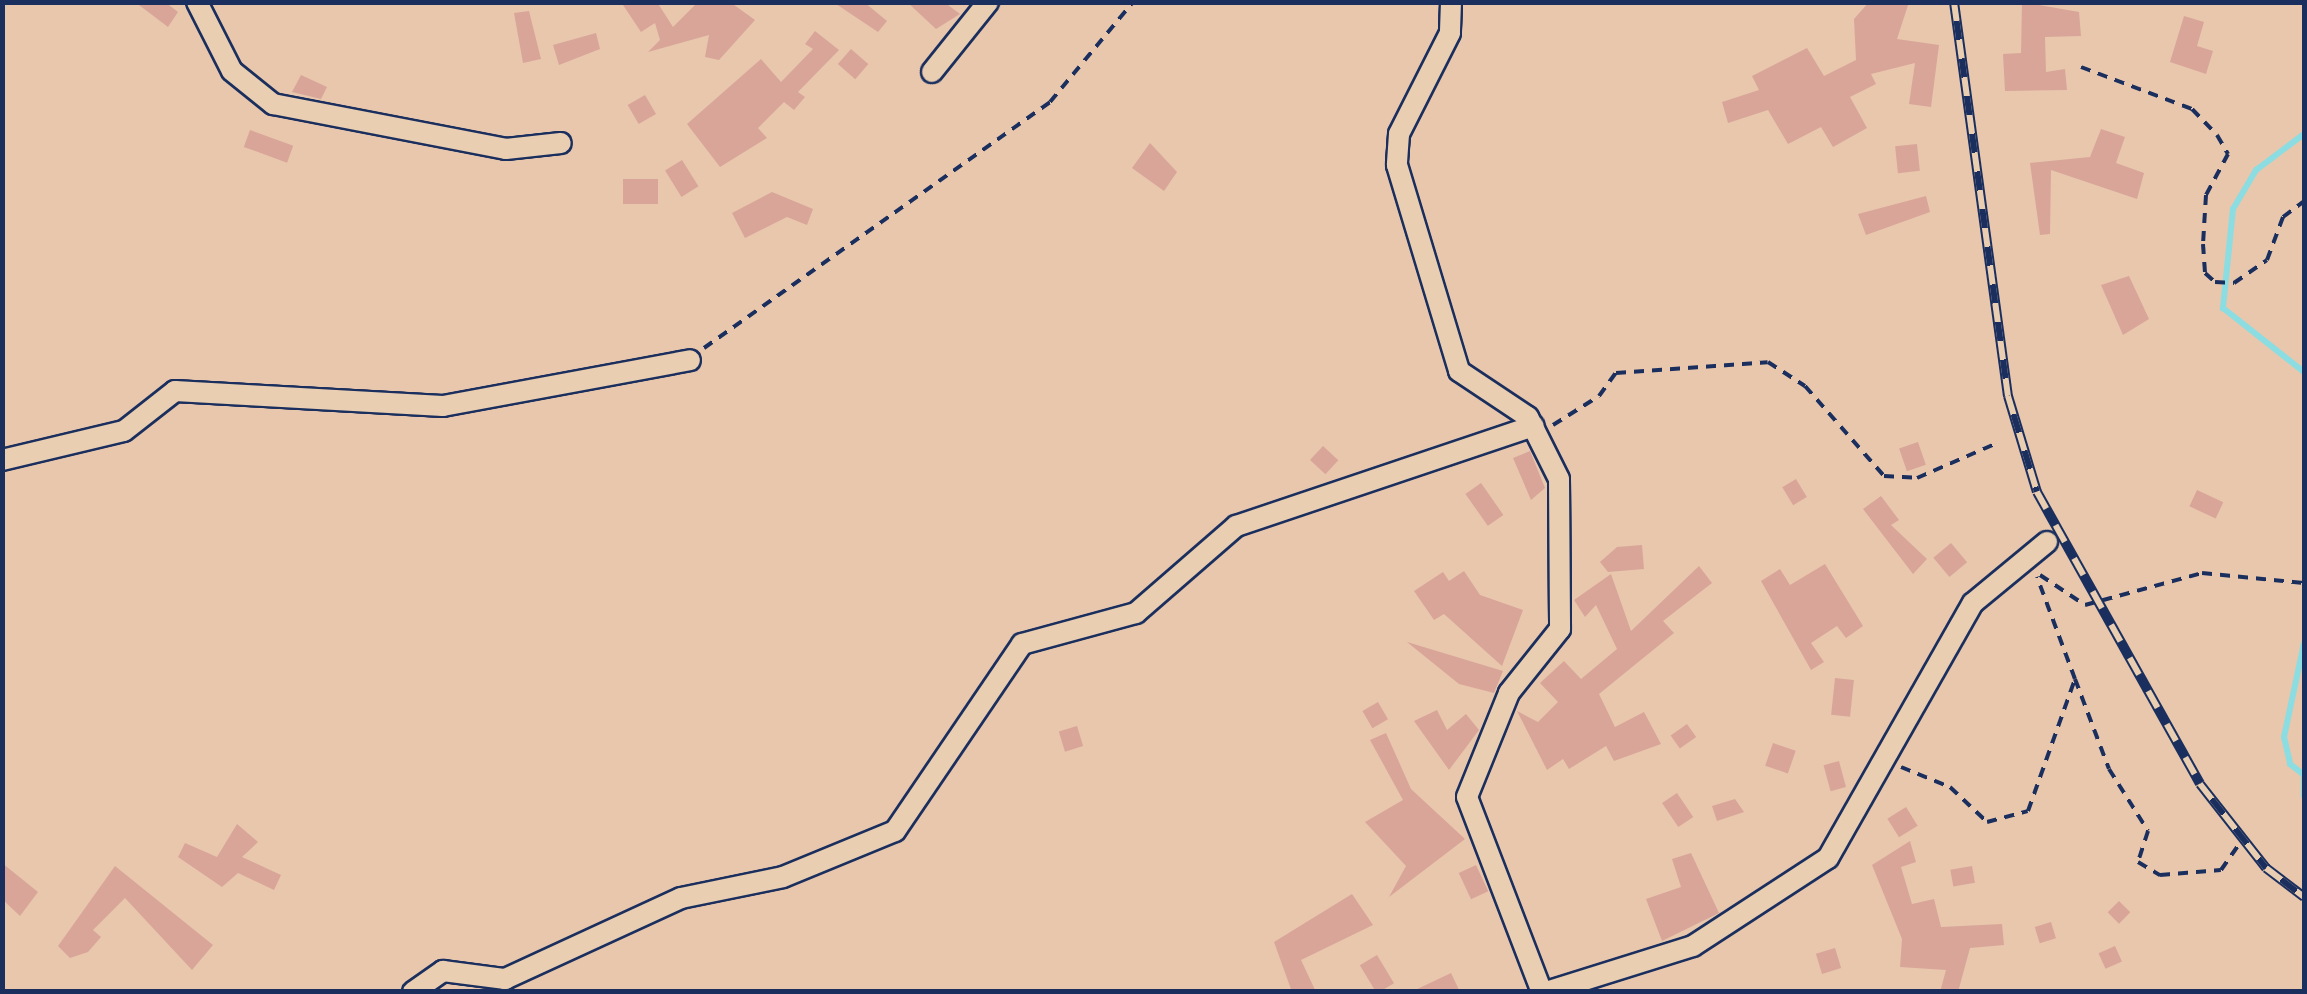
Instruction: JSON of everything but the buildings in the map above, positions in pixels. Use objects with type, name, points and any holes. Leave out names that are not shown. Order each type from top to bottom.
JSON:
[{"type":"street","points":[[196,2],[232,71],[273,104],[506,149],[561,143]]},
{"type":"street","points":[[932,72],[988,2]]},
{"type":"street","points":[[1450,2],[1450,33],[1400,134],[1397,165],[1459,370],[1534,426],[1562,496],[1560,629],[1509,693],[1467,797],[1544,992],[1666,958],[1812,872],[1887,760],[1931,667],[2006,570],[2046,542]]},
{"type":"street","points":[[2,460],[124,431],[175,391],[443,406],[690,360]]},
{"type":"street","points":[[412,992],[442,971],[505,979],[681,898],[784,877],[896,830],[1022,644],[1136,613],[1236,526],[1534,426]]},
{"type":"path","points":[[690,360],[1050,102],[1133,2]]},
{"type":"path","points":[[2081,67],[2192,109],[2217,135],[2228,154],[2206,196],[2204,244],[2204,273],[2215,282],[2234,283],[2267,260],[2284,218],[2304,201]]},
{"type":"path","points":[[1534,426],[1548,428],[1599,396],[1616,373],[1768,362],[1805,386],[1884,476],[1917,478],[1994,444]]},
{"type":"path","points":[[2006,570],[2035,573],[2085,605],[2202,573],[2304,583]]},
{"type":"path","points":[[2035,573],[2109,769],[2148,832],[2138,862],[2160,875],[2221,870],[2238,846]]},
{"type":"path","points":[[1887,760],[1950,787],[1987,822],[2020,820],[2042,786],[2075,679]]},
{"type":"waterway","points":[[2304,134],[2256,170],[2233,209],[2223,308],[2304,372]]},
{"type":"waterway","points":[[2304,643],[2284,737],[2290,764],[2304,775]]},
{"type":"waterway","points":[[2304,777],[2304,796]]},
{"type":"railway","points":[[1954,2],[2008,396],[2037,492],[2200,784],[2266,868],[2304,897]]}]
